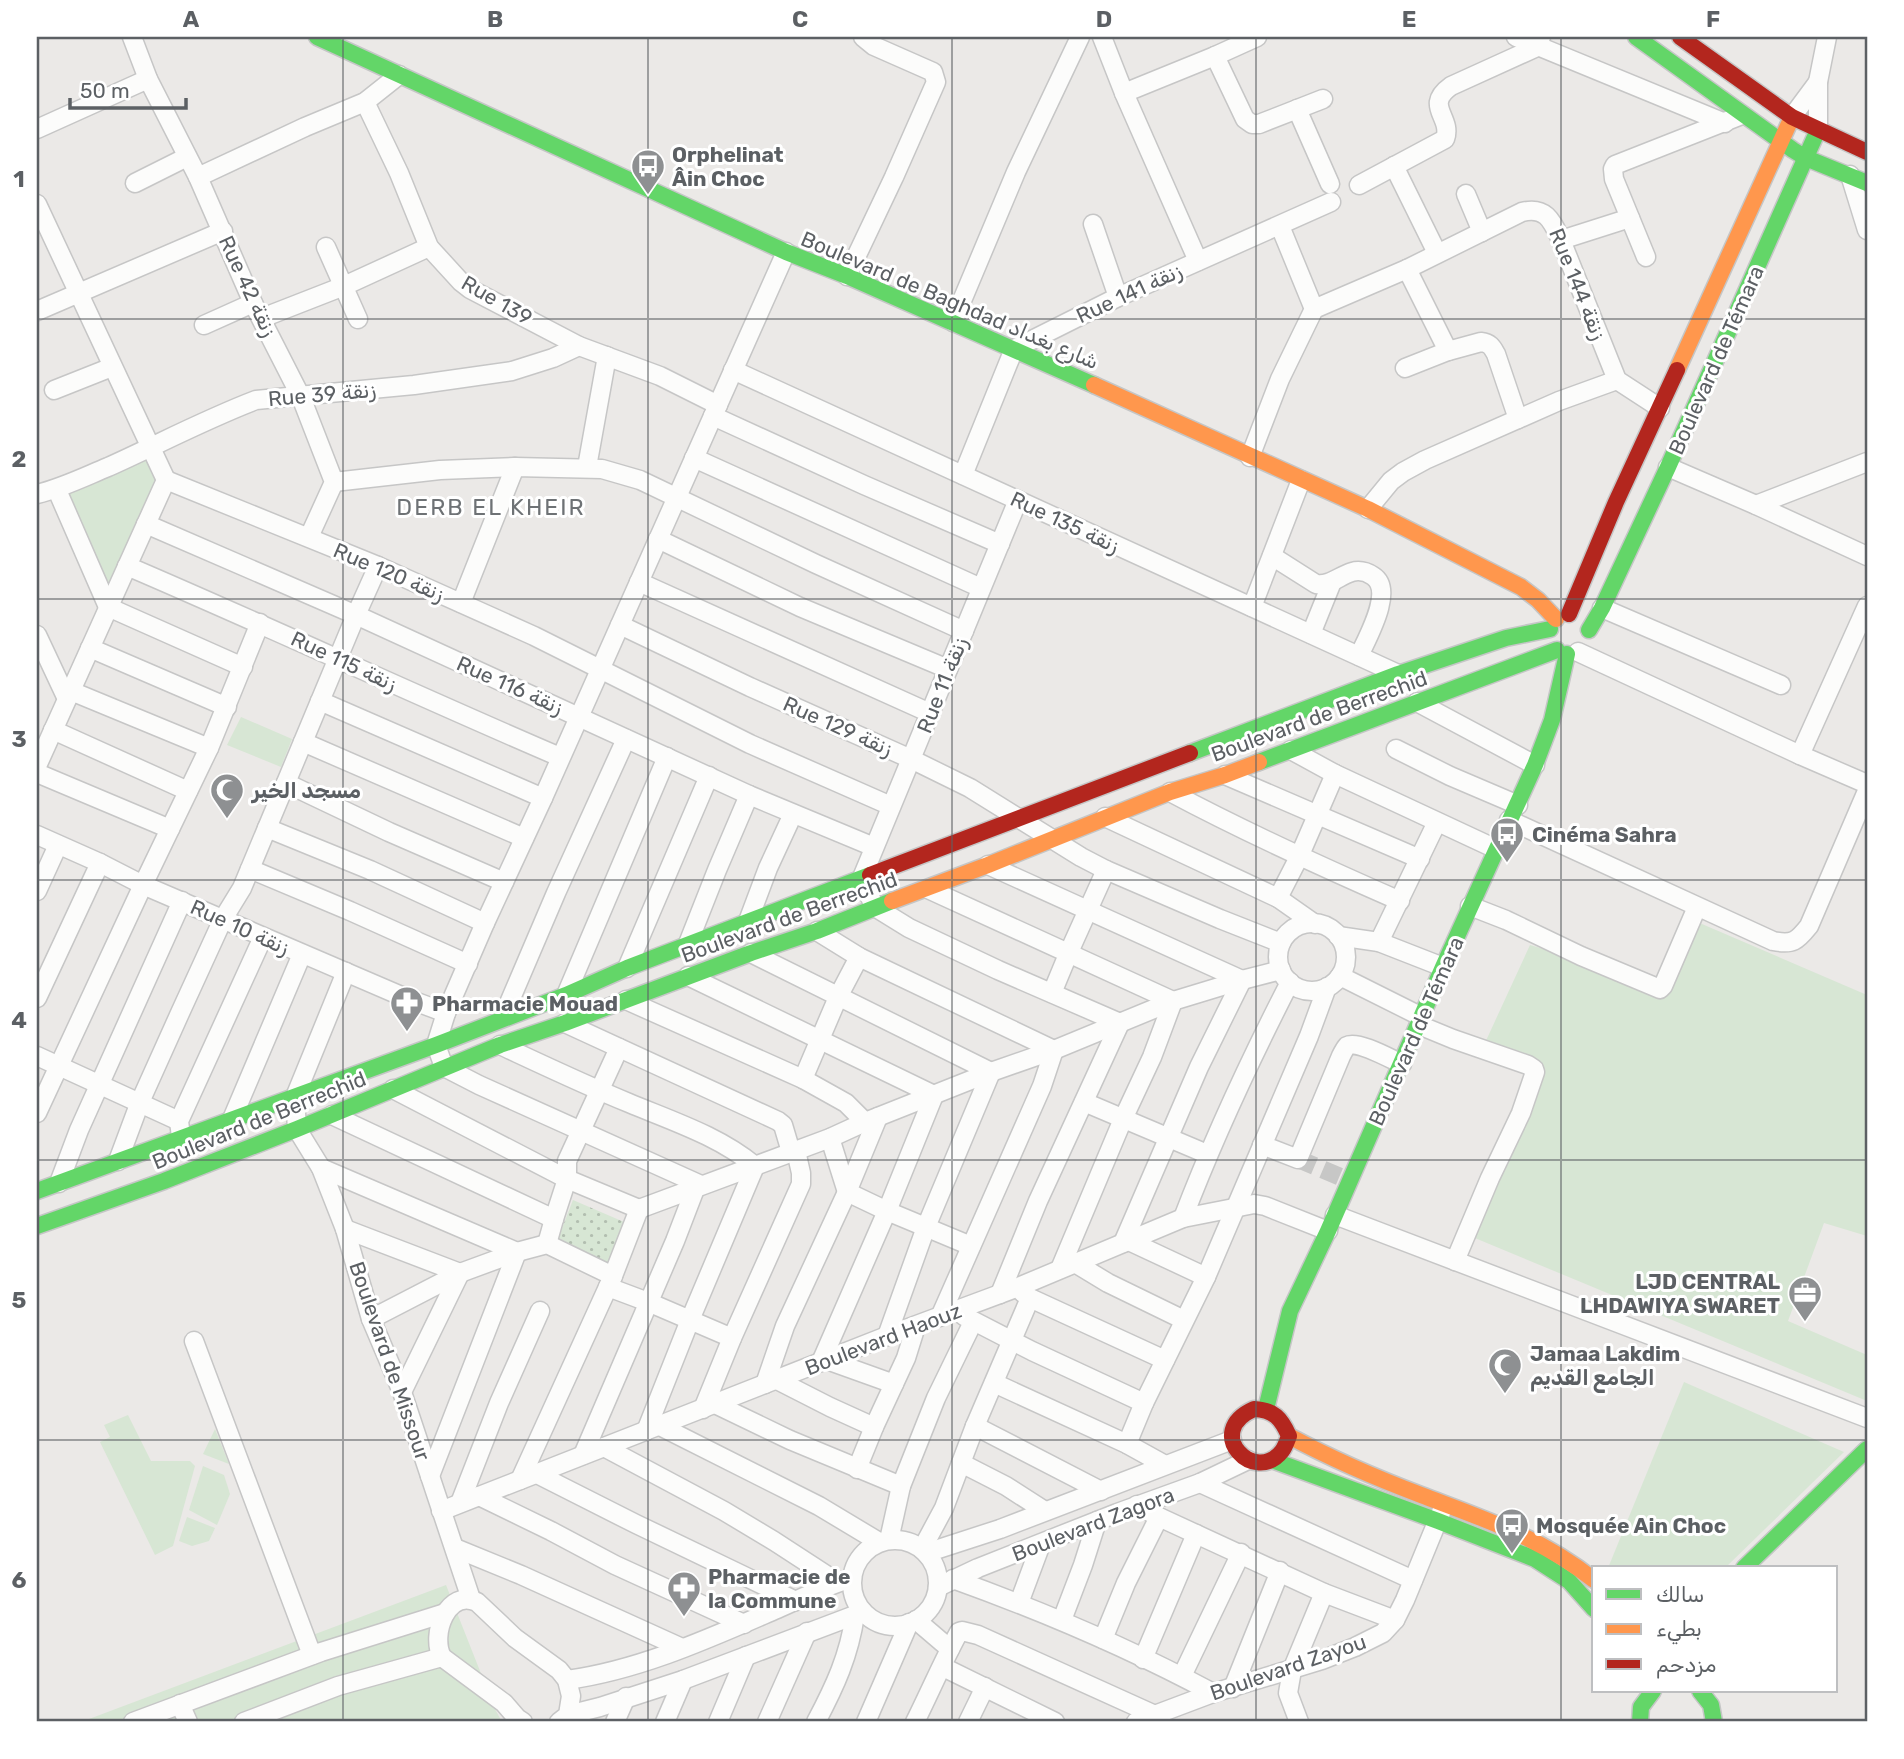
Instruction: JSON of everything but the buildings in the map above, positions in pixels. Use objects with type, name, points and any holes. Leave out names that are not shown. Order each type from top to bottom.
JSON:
[{"type":"street","name":"Rue 42 زنقة","points":[[132,37],[148,79],[198,177],[258,311],[301,397],[334,482]]},
{"type":"street","name":"Boulevard de Baghdad شارع بغداد","points":[[317,37],[786,252],[953,322],[1368,509],[1521,587],[1558,620]]},
{"type":"street","points":[[847,276],[936,82],[933,72],[874,46],[863,37]]},
{"type":"street","points":[[953,322],[1016,172],[1080,37]]},
{"type":"street","points":[[1101,37],[1198,261]]},
{"type":"street","points":[[1124,93],[1215,56],[1253,37]]},
{"type":"street","points":[[1516,37],[1539,42],[1725,123]]},
{"type":"street","points":[[1636,37],[1806,158],[1867,183]]},
{"type":"street","points":[[1680,37],[1792,117],[1867,152]]},
{"type":"street","name":"Boulevard de Témara","points":[[1589,631],[1668,467],[1818,130],[1818,82],[1827,37]]},
{"type":"street","points":[[1360,185],[1442,142],[1447,135],[1446,125],[1438,105],[1444,90],[1539,42]]},
{"type":"street","points":[[1215,56],[1248,122],[1259,124],[1323,99]]},
{"type":"street","points":[[198,177],[365,102],[399,75]]},
{"type":"street","points":[[37,130],[148,79]]},
{"type":"street","name":"Boulevard de Témara","points":[[1558,620],[1585,574],[1780,141],[1792,117],[1818,82]]},
{"type":"street","name":"Rue 139","points":[[365,102],[399,173],[429,247],[470,289],[579,345],[660,376],[715,410],[864,485],[1000,544]]},
{"type":"street","points":[[1297,109],[1330,184]]},
{"type":"street","points":[[1646,257],[1614,179],[1615,165],[1742,115]]},
{"type":"street","points":[[135,183],[187,157]]},
{"type":"street","points":[[1394,166],[1437,253]]},
{"type":"street","points":[[1850,175],[1867,230]]},
{"type":"street","points":[[1466,194],[1482,232]]},
{"type":"street","name":"Rue 141 زنقة","points":[[1014,349],[1118,297],[1331,202]]},
{"type":"street","points":[[37,204],[41,225],[78,292],[166,480],[37,766]]},
{"type":"street","name":"Rue 144 زنقة","points":[[1314,309],[1407,269],[1533,209],[1552,220],[1562,240],[1617,380]]},
{"type":"street","points":[[1562,240],[1630,218]]},
{"type":"street","points":[[1093,224],[1118,297]]},
{"type":"street","points":[[1250,457],[1280,379],[1314,309],[1280,226]]},
{"type":"street","points":[[37,311],[223,231]]},
{"type":"street","points":[[326,247],[358,319]]},
{"type":"street","points":[[204,325],[344,286],[429,247]]},
{"type":"street","points":[[698,1187],[444,1067],[436,1045],[446,1013],[485,923],[786,252]]},
{"type":"street","points":[[1407,269],[1448,351]]},
{"type":"street","points":[[1405,368],[1448,351],[1482,342],[1490,345],[1496,354],[1518,419]]},
{"type":"street","name":"Rue 39 زنقة","points":[[37,494],[57,489],[256,400],[414,385],[512,371],[553,358],[579,345]]},
{"type":"street","points":[[963,475],[1014,349]]},
{"type":"street","points":[[587,467],[607,356]]},
{"type":"street","points":[[54,390],[112,367]]},
{"type":"street","name":"Rue 135 زنقة","points":[[733,370],[1398,674]]},
{"type":"street","points":[[1368,509],[1381,491],[1403,472],[1425,460],[1559,401],[1617,380],[1660,408]]},
{"type":"street","points":[[694,458],[981,588]]},
{"type":"street","points":[[1756,505],[1867,462]]},
{"type":"street","points":[[461,603],[515,467]]},
{"type":"street","points":[[309,537],[334,482],[440,470],[515,467],[602,469],[640,480],[964,631]]},
{"type":"street","points":[[1668,467],[1867,556]]},
{"type":"street","name":"Rue 120 زنقة","points":[[166,480],[378,566],[534,635],[750,744],[891,806]]},
{"type":"street","points":[[1252,607],[1301,480]]},
{"type":"street","points":[[57,489],[108,607],[243,667]]},
{"type":"street","name":"Rue 11 زنقة","points":[[861,880],[1018,500]]},
{"type":"street","name":"Rue 116 زنقة","points":[[146,524],[579,715],[749,795],[874,847]]},
{"type":"street","points":[[657,539],[800,607],[948,669]]},
{"type":"street","points":[[1272,556],[1316,584],[1332,582],[1354,572],[1364,572],[1382,586],[1379,610],[1359,656]]},
{"type":"street","name":"Rue 115 زنقة","points":[[127,566],[560,757]]},
{"type":"street","points":[[118,1161],[140,1102],[223,919],[242,888],[378,566]]},
{"type":"street","points":[[639,582],[930,713]]},
{"type":"street","points":[[1311,634],[1332,582]]},
{"type":"street","points":[[1800,755],[1867,606]]},
{"type":"street","points":[[1602,608],[1781,685]]},
{"type":"street","points":[[1567,652],[1586,644],[1589,631],[1581,618],[1558,620],[1550,640],[1567,652],[1867,784]]},
{"type":"street","name":"Boulevard de Berrechid","points":[[37,1191],[118,1161],[181,1129],[232,1119],[436,1045],[566,995],[627,968],[1398,674],[1558,620]]},
{"type":"street","points":[[37,1113],[209,748],[260,623]]},
{"type":"street","name":"Rue 129 زنقة","points":[[620,625],[970,788],[1050,839],[1106,870],[1281,943]]},
{"type":"street","points":[[37,635],[69,695],[209,748]]},
{"type":"street","points":[[90,648],[227,707]]},
{"type":"street","name":"Boulevard de Témara","points":[[1266,1409],[1290,1311],[1535,765],[1552,720],[1567,652]]},
{"type":"street","name":"Boulevard de Berrechid","points":[[37,1226],[164,1181],[500,1045],[751,953],[817,932],[1170,792],[1225,775],[1417,702],[1567,652]]},
{"type":"street","points":[[320,701],[543,798]]},
{"type":"street","points":[[1417,702],[1535,765]]},
{"type":"street","points":[[53,730],[188,791]]},
{"type":"street","points":[[503,1017],[626,739]]},
{"type":"street","points":[[303,742],[524,838]]},
{"type":"street","points":[[1396,749],[1450,776],[1513,813],[1697,907],[1773,941],[1785,943],[1793,942],[1809,926],[1867,791]]},
{"type":"street","points":[[1291,750],[1335,774],[1496,849]]},
{"type":"street","points":[[566,995],[667,757]]},
{"type":"street","points":[[37,774],[170,829]]},
{"type":"street","points":[[1278,898],[1335,774]]},
{"type":"street","points":[[1225,775],[1420,859]]},
{"type":"street","points":[[627,968],[709,776]]},
{"type":"street","points":[[286,783],[504,882]]},
{"type":"street","points":[[1170,792],[1229,824],[1400,901]]},
{"type":"street","points":[[687,946],[749,795]]},
{"type":"street","points":[[747,924],[768,868],[793,814]]},
{"type":"street","points":[[1105,817],[1278,898],[1315,924],[1330,929],[1338,936],[1344,947],[1345,959],[1333,981],[1206,1276],[1144,1402],[1127,1444]]},
{"type":"street","points":[[1379,943],[1437,822]]},
{"type":"street","points":[[267,828],[370,870],[485,923]]},
{"type":"street","name":"Rue 10 زنقة","points":[[37,835],[143,885],[446,1013]]},
{"type":"street","points":[[37,891],[58,845]]},
{"type":"street","points":[[37,998],[100,863]]},
{"type":"street","points":[[988,865],[1242,980]]},
{"type":"street","points":[[250,869],[468,964]]},
{"type":"street","points":[[1052,993],[1106,870]]},
{"type":"street","points":[[861,880],[875,907],[929,938],[1120,1023]]},
{"type":"street","points":[[928,889],[1173,1001]]},
{"type":"street","points":[[60,1183],[79,1130],[182,901]]},
{"type":"street","points":[[1470,906],[1660,989],[1697,907]]},
{"type":"street","points":[[1315,924],[1293,929],[1281,943],[1278,956],[1285,976],[1301,989],[1310,991],[1333,981],[1421,1021],[1452,1040],[1534,1069],[1521,1113],[1455,1261]]},
{"type":"street","points":[[817,932],[859,957],[1054,1050]]},
{"type":"street","points":[[1338,936],[1379,943],[1443,967]]},
{"type":"street","points":[[37,1056],[140,1102],[181,1129],[263,937]]},
{"type":"street","points":[[751,953],[991,1072]]},
{"type":"street","points":[[232,1119],[302,954]]},
{"type":"street","points":[[803,1079],[838,997],[859,957]]},
{"type":"street","points":[[297,1129],[295,1097],[346,972]]},
{"type":"street","points":[[688,976],[934,1094]]},
{"type":"street","points":[[393,1089],[567,1179],[639,1209],[830,1138],[934,1094],[1054,1050],[1173,1001],[1242,980],[1285,976]]},
{"type":"street","points":[[1183,1218],[1207,1154],[1285,976]]},
{"type":"street","points":[[1206,1276],[1126,1242],[1199,1067],[1242,980]]},
{"type":"street","points":[[626,1000],[803,1079],[872,1119]]},
{"type":"street","points":[[1173,1001],[1152,1057],[1123,1119],[1068,1266],[1184,1320]]},
{"type":"street","points":[[565,1023],[767,1115],[783,1125],[801,1173],[801,1184],[732,1338],[709,1406],[901,1486]]},
{"type":"street","points":[[924,1551],[1011,1340],[1016,1293],[1038,1201],[1120,1023]]},
{"type":"street","points":[[500,1045],[726,1145],[755,1166]]},
{"type":"street","points":[[1262,1145],[1298,1159],[1347,1046],[1362,1046],[1402,1064]]},
{"type":"street","points":[[548,1244],[567,1179],[567,1161],[619,1048]]},
{"type":"street","points":[[1054,1050],[1042,1086],[971,1246],[948,1314],[973,1322],[1144,1402]]},
{"type":"street","points":[[887,1335],[926,1227],[991,1072]]},
{"type":"street","points":[[894,1384],[824,1361],[934,1094]]},
{"type":"street","points":[[1084,1102],[1207,1154]]},
{"type":"street","points":[[332,1115],[554,1219]]},
{"type":"street","points":[[872,1119],[847,1192],[785,1325],[771,1382],[874,1427]]},
{"type":"street","name":"Boulevard de Missour","points":[[297,1129],[321,1168],[345,1229],[371,1319],[402,1392],[471,1599]]},
{"type":"street","points":[[830,1138],[847,1192],[971,1246]]},
{"type":"street","points":[[755,1166],[690,1320],[653,1429],[819,1506],[884,1541]]},
{"type":"street","points":[[321,1168],[517,1252]]},
{"type":"street","points":[[583,1455],[698,1187]]},
{"type":"street","name":"Boulevard Haouz","points":[[441,1511],[887,1335],[1016,1293],[1068,1266],[1183,1218],[1254,1204],[1331,1223],[1455,1261],[1867,1418]]},
{"type":"street","points":[[639,1209],[528,1477],[659,1535],[796,1601]]},
{"type":"street","points":[[345,1229],[460,1273]]},
{"type":"street","points":[[371,1319],[460,1273],[517,1252],[548,1244],[648,1302],[732,1338]]},
{"type":"street","points":[[430,1476],[517,1252]]},
{"type":"street","points":[[402,1392],[460,1273]]},
{"type":"street","points":[[1016,1293],[1165,1360]]},
{"type":"street","points":[[460,1503],[499,1403],[540,1311]]},
{"type":"street","points":[[884,1541],[901,1486],[936,1398],[973,1322]]},
{"type":"street","points":[[857,1469],[906,1357],[916,1326]]},
{"type":"street","points":[[194,1341],[312,1655]]},
{"type":"street","points":[[993,1383],[1127,1444],[1165,1465]]},
{"type":"street","points":[[1592,1578],[1574,1563],[1527,1535],[1441,1512],[1272,1460],[1248,1460],[1234,1447],[1232,1440],[1235,1424],[1244,1413],[1254,1409],[1266,1409],[1277,1414],[1289,1436],[1335,1461],[1441,1512],[1535,1559],[1569,1581],[1592,1607]]},
{"type":"street","points":[[975,1426],[1101,1491]]},
{"type":"street","points":[[1272,1460],[1284,1451],[1289,1436]]},
{"type":"street","name":"Boulevard Zagora","points":[[924,1551],[1000,1529],[1232,1440]]},
{"type":"street","points":[[604,1447],[845,1580],[859,1614],[838,1679],[816,1722]]},
{"type":"street","points":[[1748,1566],[1867,1449]]},
{"type":"street","name":"Boulevard Zagora","points":[[945,1583],[1137,1505],[1200,1483],[1248,1460]]},
{"type":"street","points":[[961,1463],[1006,1486],[1045,1511]]},
{"type":"street","points":[[1200,1483],[1413,1580]]},
{"type":"street","points":[[479,1496],[615,1565],[744,1623]]},
{"type":"street","points":[[1137,1505],[1324,1593],[1395,1620]]},
{"type":"street","name":"Boulevard Zayou","points":[[1136,1722],[1213,1693],[1292,1670],[1362,1644],[1383,1633],[1395,1620],[1441,1512]]},
{"type":"street","points":[[1103,1639],[1126,1583],[1159,1517]]},
{"type":"street","points":[[1062,1620],[1097,1521]]},
{"type":"street","points":[[1143,1659],[1196,1534]]},
{"type":"street","points":[[567,1680],[617,1671],[744,1623],[845,1580],[860,1556],[869,1548],[884,1541],[901,1540],[924,1551],[945,1583],[1019,1603],[1062,1620],[1213,1693]]},
{"type":"street","points":[[1019,1603],[1041,1544]]},
{"type":"street","points":[[455,1548],[682,1648]]},
{"type":"street","points":[[1182,1676],[1241,1553]]},
{"type":"street","points":[[1233,1688],[1280,1571]]},
{"type":"street","points":[[563,1720],[682,1680],[859,1614],[889,1626],[912,1622],[929,1610],[945,1583]]},
{"type":"street","points":[[1299,1722],[1288,1693],[1292,1670],[1324,1593]]},
{"type":"street","points":[[133,1722],[312,1655],[445,1613],[462,1601],[471,1599],[530,1650],[559,1670],[567,1680],[571,1709],[563,1720]]},
{"type":"street","points":[[445,1613],[437,1641],[442,1657],[504,1703],[520,1721]]},
{"type":"street","points":[[912,1622],[950,1649]]},
{"type":"street","points":[[866,1722],[912,1622]]},
{"type":"street","points":[[915,1722],[950,1649],[962,1631],[978,1635],[1155,1715]]},
{"type":"street","points":[[767,1722],[807,1632]]},
{"type":"street","points":[[718,1722],[746,1656]]},
{"type":"street","points":[[244,1722],[338,1686],[442,1657]]},
{"type":"street","points":[[943,1667],[985,1687],[1019,1714],[1055,1722]]},
{"type":"street","points":[[665,1722],[682,1680]]},
{"type":"street","points":[[968,1722],[985,1687]]},
{"type":"street","points":[[1701,1692],[1712,1707],[1714,1722]]},
{"type":"street","points":[[615,1722],[626,1697]]},
{"type":"street","points":[[180,1703],[188,1722]]},
{"type":"green space","points":[[146,453],[158,484],[108,590],[62,491]]},
{"type":"green space","points":[[241,717],[292,739],[281,767],[227,745]]},
{"type":"green space","points":[[1688,918],[1867,995],[1867,1236],[1824,1223],[1788,1321],[1867,1355],[1867,1401],[1470,1236],[1536,1067],[1484,1045],[1530,945],[1655,981]]},
{"type":"green space","points":[[573,1200],[631,1225],[610,1271],[555,1246]]},
{"type":"green space","points":[[1684,1382],[1844,1452],[1727,1566],[1609,1566]]},
{"type":"green space","points":[[128,1415],[151,1461],[190,1461],[195,1466],[173,1546],[155,1555],[100,1442],[110,1437],[104,1425]]},
{"type":"green space","points":[[215,1429],[229,1464],[203,1454]]},
{"type":"green space","points":[[203,1466],[224,1475],[230,1494],[217,1525],[189,1510]]},
{"type":"green space","points":[[187,1517],[215,1528],[209,1541],[192,1546],[179,1541]]},
{"type":"green space","points":[[446,1585],[502,1722],[81,1722]]},
{"type":"tunnel","points":[[1298,1159],[1350,1181]]},
{"type":"traffic: fast","points":[[317,37],[786,252],[847,276],[1094,385]]},
{"type":"traffic: fast","points":[[1636,37],[1793,150],[1867,183]]},
{"type":"traffic: fast","points":[[1589,630],[1602,608],[1668,467],[1818,130]]},
{"type":"traffic: fast","points":[[1190,753],[1398,674],[1506,638],[1550,629]]},
{"type":"traffic: fast","points":[[1259,762],[1557,650]]},
{"type":"traffic: fast","points":[[1266,1409],[1290,1311],[1535,765],[1552,720],[1567,654]]},
{"type":"traffic: fast","points":[[37,1191],[436,1045],[870,875]]},
{"type":"traffic: fast","points":[[37,1226],[164,1181],[500,1045],[817,931],[892,901]]},
{"type":"traffic: fast","points":[[1746,1566],[1867,1449]]},
{"type":"traffic: fast","points":[[1272,1460],[1535,1559],[1569,1581],[1592,1607]]},
{"type":"traffic: fast","points":[[1640,1722],[1641,1707],[1652,1692]]},
{"type":"traffic: fast","points":[[1701,1692],[1711,1705],[1714,1722]]},
{"type":"traffic: slow","points":[[1677,370],[1792,117]]},
{"type":"traffic: slow","points":[[1094,385],[1368,509],[1521,587],[1556,619]]},
{"type":"traffic: slow","points":[[892,901],[1170,792],[1259,762]]},
{"type":"traffic: slow","points":[[1289,1436],[1404,1489],[1511,1530],[1553,1552],[1592,1578]]},
{"type":"traffic: jam","points":[[1680,37],[1792,117],[1867,152]]},
{"type":"traffic: jam","points":[[1569,614],[1616,502],[1677,370]]},
{"type":"traffic: jam","points":[[870,875],[1190,753]]},
{"type":"traffic: jam","points":[[1254,1409],[1276,1416],[1289,1436],[1282,1451],[1271,1460],[1259,1462],[1248,1459],[1238,1452],[1233,1442],[1233,1430],[1239,1419],[1254,1409]]},
{"type":"place","name":"Orphelinat Âin Choc","points":[[648,196]]},
{"type":"place","name":"مسجد الخير","points":[[227,820]]},
{"type":"place","name":"Cinéma Sahra","points":[[1507,864]]},
{"type":"place","name":"Pharmacie Mouad","points":[[407,1033]]},
{"type":"place","name":"LJD CENTRAL LHDAWIYA SWARET","points":[[1805,1323]]},
{"type":"place","name":"Jamaa Lakdim الجامع القديم","points":[[1505,1395]]},
{"type":"place","name":"Mosquée Ain Choc","points":[[1512,1555]]},
{"type":"place","name":"Pharmacie de la Commune","points":[[684,1618]]},
{"type":"district","name":"DERB EL KHEIR","points":[[491,507]]}]
